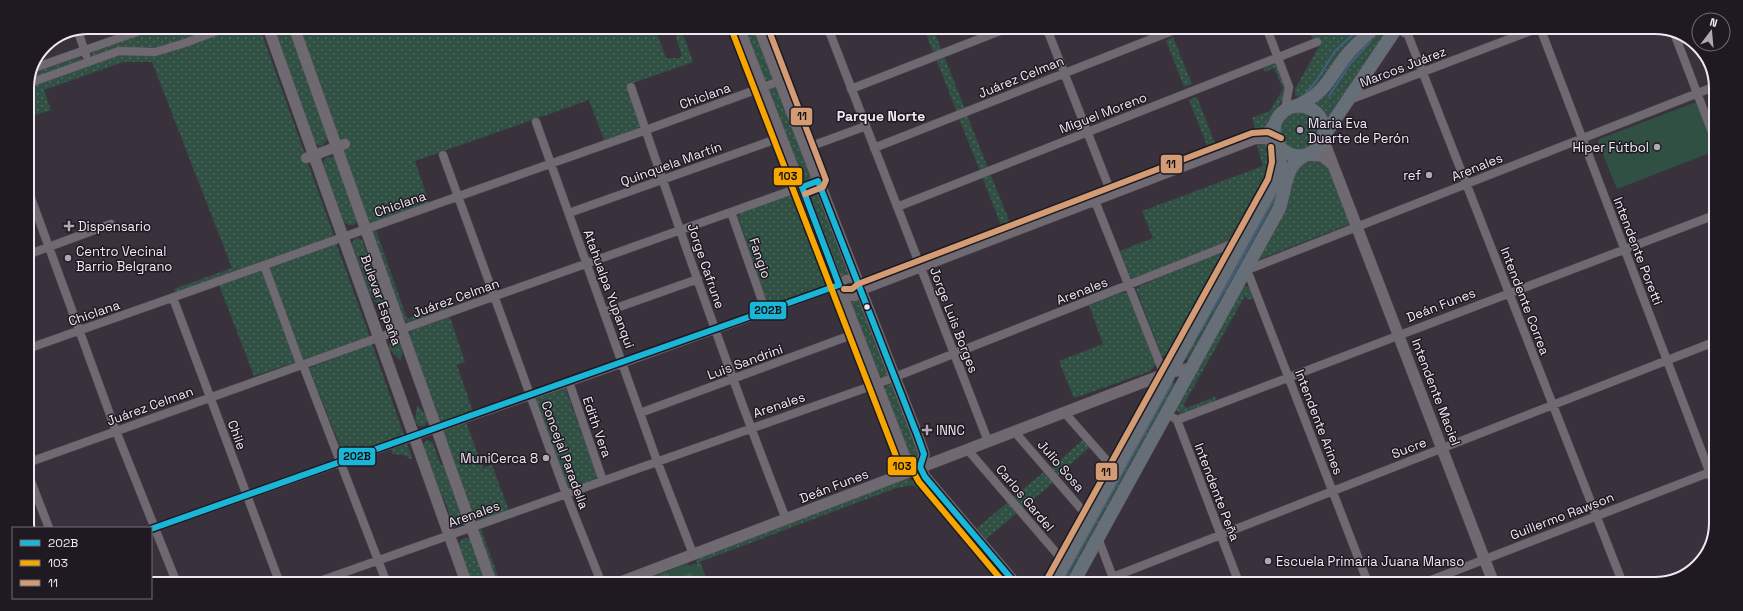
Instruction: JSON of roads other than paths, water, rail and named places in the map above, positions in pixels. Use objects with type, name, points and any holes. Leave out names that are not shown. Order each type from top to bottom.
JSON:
[{"type":"highway","points":[[1057,577],[1167,373],[1278,173],[1280,163],[1278,146],[1273,134],[1286,108],[1313,98],[1321,90],[1353,47],[1368,34]]},
{"type":"highway","points":[[1076,577],[1098,538],[1172,416],[1193,368],[1279,209],[1290,168],[1296,161],[1318,148],[1323,138],[1392,34]]},
{"type":"highway","points":[[1286,108],[1309,108],[1319,116],[1324,129],[1323,138]]},
{"type":"highway","points":[[1278,146],[1292,156],[1305,156]]},
{"type":"main road","name":"Bulevar España","points":[[270,34],[310,156],[344,237],[464,577]]},
{"type":"main road","name":"Bulevar España","points":[[297,34],[340,146],[366,229],[489,577]]},
{"type":"main road","points":[[741,34],[802,187],[906,460],[920,467],[925,477],[1010,577]]},
{"type":"main road","points":[[761,34],[924,454],[920,467]]},
{"type":"main road","name":"Intendente Maciel","points":[[1323,138],[1491,577]]},
{"type":"main road","points":[[1305,156],[1322,156],[1333,166]]},
{"type":"main road","name":"Deán Funes","points":[[634,577],[1167,373],[1193,368]]},
{"type":"street","points":[[39,66],[132,34]]},
{"type":"street","points":[[35,81],[119,51],[149,52],[161,50],[208,34]]},
{"type":"street","name":"Jorge Luis Borges","points":[[831,34],[988,441]]},
{"type":"street","points":[[851,89],[992,34]]},
{"type":"street","points":[[1049,34],[1112,195]]},
{"type":"street","name":"Juárez Celman","points":[[874,148],[1164,34]]},
{"type":"street","points":[[844,297],[855,297],[860,291],[1255,140],[1266,132],[1286,108],[1289,87],[1268,34]]},
{"type":"street","name":"Intendente Correa","points":[[1406,34],[1424,73],[1620,577]]},
{"type":"street","name":"Marcos Juárez","points":[[1348,100],[1424,73],[1523,34]]},
{"type":"street","name":"Intendente Poretti","points":[[1543,34],[1709,464]]},
{"type":"street","points":[[79,35],[89,62]]},
{"type":"street","points":[[1677,39],[1709,122]]},
{"type":"street","name":"Miguel Moreno","points":[[897,207],[1317,42]]},
{"type":"street","name":"Chiclana","points":[[34,346],[646,130],[780,81]]},
{"type":"street","name":"Jorge Cafrune","points":[[631,87],[750,428],[786,519]]},
{"type":"street","name":"Arenales","points":[[1247,270],[1709,89]]},
{"type":"street","name":"Atahualpa Yupanqui","points":[[536,122],[550,163],[570,213],[657,461],[693,554]]},
{"type":"street","points":[[806,148],[866,126]]},
{"type":"street","name":"Quinquela Martín","points":[[570,213],[782,137]]},
{"type":"street","points":[[1255,140],[1266,140],[1278,146]]},
{"type":"street","points":[[310,156],[340,146]]},
{"type":"street","name":"Concejal Paradella","points":[[443,154],[530,396],[598,577]]},
{"type":"street","name":"Juárez Celman","points":[[34,460],[818,181]]},
{"type":"street","points":[[1095,201],[1167,373]]},
{"type":"street","points":[[34,206],[116,431],[153,528],[174,577]]},
{"type":"street","name":"Fangio","points":[[731,212],[766,312]]},
{"type":"street","name":"Deán Funes","points":[[1172,416],[1289,378],[1709,217]]},
{"type":"street","points":[[34,252],[110,224]]},
{"type":"street","name":"Arenales","points":[[332,577],[877,384],[1130,286],[1242,240]]},
{"type":"street","points":[[264,265],[384,577]]},
{"type":"street","name":"Intendente Arines","points":[[1247,270],[1366,577]]},
{"type":"street","points":[[153,528],[623,364],[839,285],[846,279],[856,278]]},
{"type":"street","points":[[605,312],[698,279]]},
{"type":"street","name":"Chile","points":[[173,298],[277,577]]},
{"type":"street","name":"Luis Sandrini","points":[[640,413],[857,333]]},
{"type":"street","name":"Sucre","points":[[1121,577],[1220,535],[1709,344]]},
{"type":"street","name":"Edith Vera","points":[[569,382],[603,481]]},
{"type":"street","points":[[1064,412],[1115,470]]},
{"type":"street","name":"Intendente Peña","points":[[1172,416],[1237,577]]},
{"type":"street","name":"Julio Sosa","points":[[1014,431],[1089,518]]},
{"type":"street","name":"Carlos Gardel","points":[[967,449],[1065,563]]},
{"type":"street","name":"Guillermo Rawson","points":[[1439,577],[1596,515],[1709,473]]},
{"type":"street","points":[[34,489],[49,527]]},
{"type":"street","points":[[1098,538],[1113,577]]},
{"type":"waterway","points":[[1305,94],[1315,83],[1335,51],[1354,34]]},
{"type":"waterway","points":[[1329,96],[1350,64],[1371,41]]},
{"type":"waterway","points":[[1268,179],[1267,175],[1272,157],[1271,149]]},
{"type":"waterway","points":[[1185,357],[1228,284],[1276,196]]},
{"type":"waterway","points":[[1065,577],[1172,384]]},
{"type":"place","name":"Maria Eva Duarte de Perón","points":[[1300,130]]},
{"type":"place","name":"Hiper Fútbol","points":[[1657,147]]},
{"type":"place","name":"ref","points":[[1429,175]]},
{"type":"place","name":"Dispensario","points":[[69,226]]},
{"type":"place","name":"Centro Vecinal Barrio Belgrano","points":[[68,258]]},
{"type":"place","name":"INNC","points":[[927,430]]},
{"type":"place","name":"MuniCerca 8","points":[[546,458]]},
{"type":"place","name":"Escuela Primaria Juana Manso","points":[[1268,561]]},
{"type":"district","name":"Parque Norte","points":[[881,116]]}]
